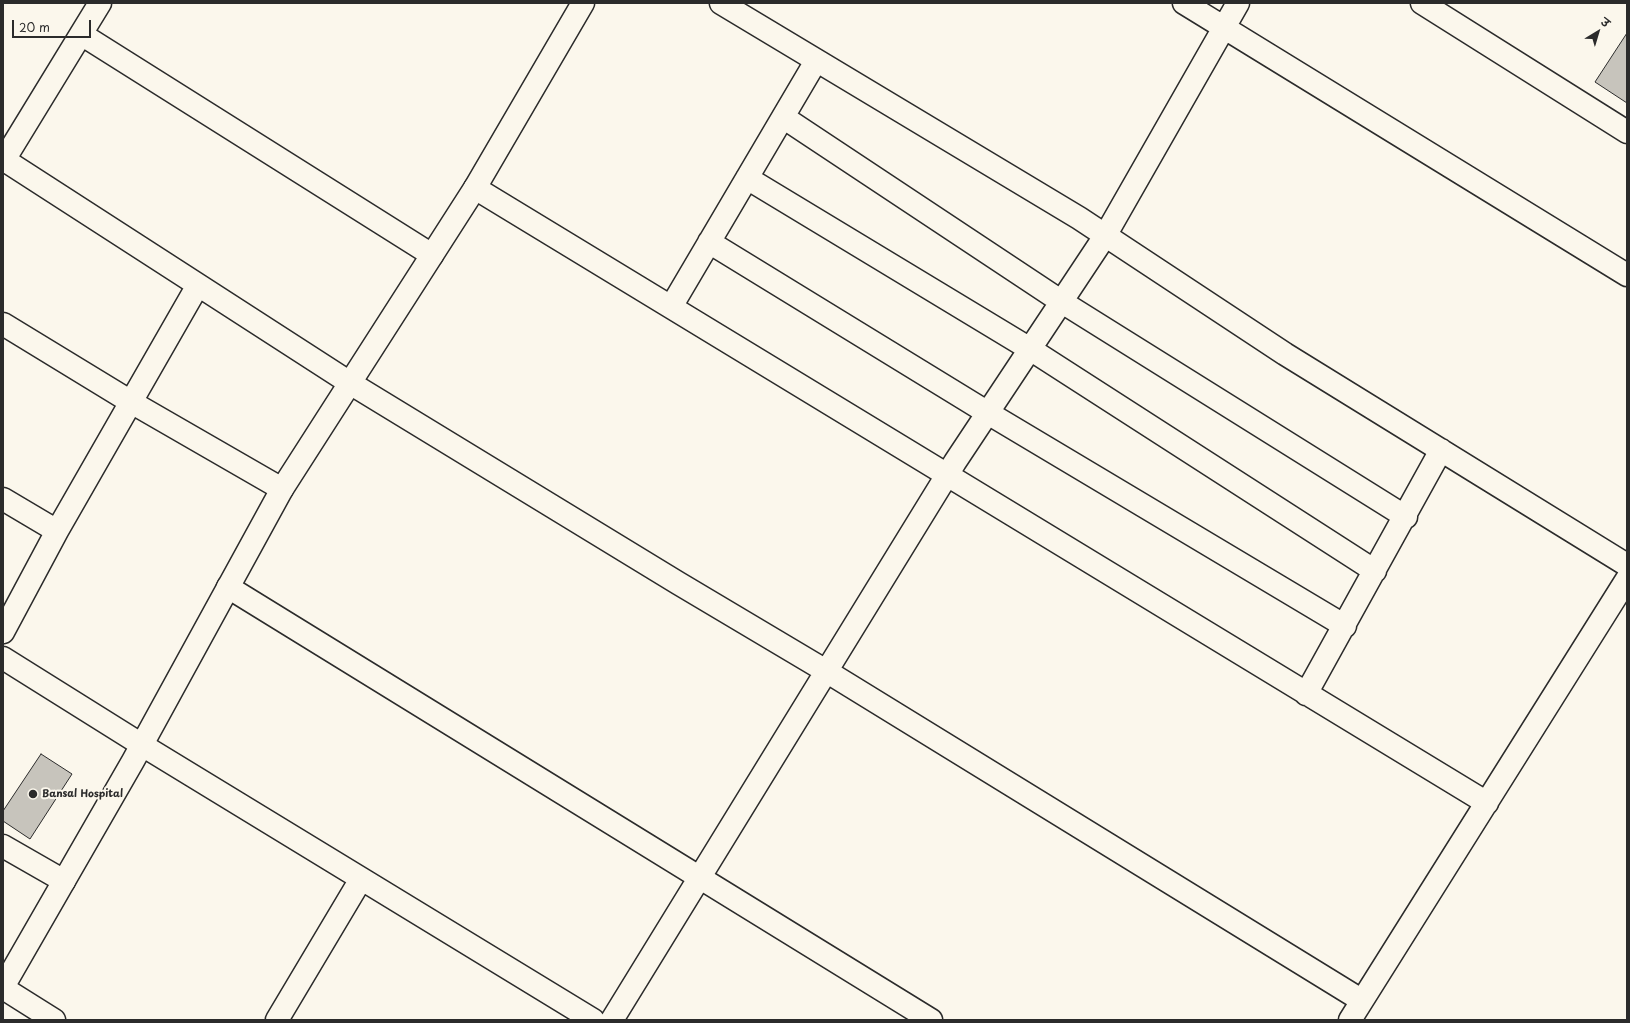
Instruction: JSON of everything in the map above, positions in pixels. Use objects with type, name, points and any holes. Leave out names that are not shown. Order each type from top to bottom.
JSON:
[{"type":"street","points":[[100,3],[4,160],[350,383],[678,583],[826,671],[1361,1000]]},
{"type":"street","points":[[54,1020],[3,988],[142,745],[282,489],[475,188],[583,3]]},
{"type":"street","points":[[721,3],[1106,236],[1284,354],[1627,565]]},
{"type":"street","points":[[1184,3],[1627,275]]},
{"type":"street","points":[[612,1020],[947,476],[1106,236],[1238,3]]},
{"type":"street","points":[[1422,3],[1627,132]]},
{"type":"street","points":[[81,34],[432,255]]},
{"type":"street","points":[[671,307],[816,61]]},
{"type":"street","points":[[783,117],[1062,302],[1406,516]]},
{"type":"street","points":[[747,178],[1030,349],[1375,571]]},
{"type":"street","points":[[475,188],[1487,803]]},
{"type":"street","points":[[709,242],[988,413],[1345,626]]},
{"type":"street","points":[[3,632],[57,531],[198,285]]},
{"type":"street","points":[[3,324],[130,402],[282,489]]},
{"type":"street","points":[[1306,694],[1406,516],[1441,450]]},
{"type":"street","points":[[3,499],[57,531]]},
{"type":"street","points":[[1350,1020],[1361,1000],[1487,803],[1627,579]]},
{"type":"street","points":[[228,587],[931,1020]]},
{"type":"street","points":[[3,658],[142,745],[593,1020]]},
{"type":"street","points":[[3,846],[64,881]]},
{"type":"street","points":[[277,1020],[361,879]]},
{"type":"building","points":[[1627,33],[1627,103],[1595,82]]},
{"type":"building","points":[[41,754],[72,774],[30,839],[3,821],[3,811]]},
{"type":"place","name":"Bansal Hospital","points":[[33,794]]}]
